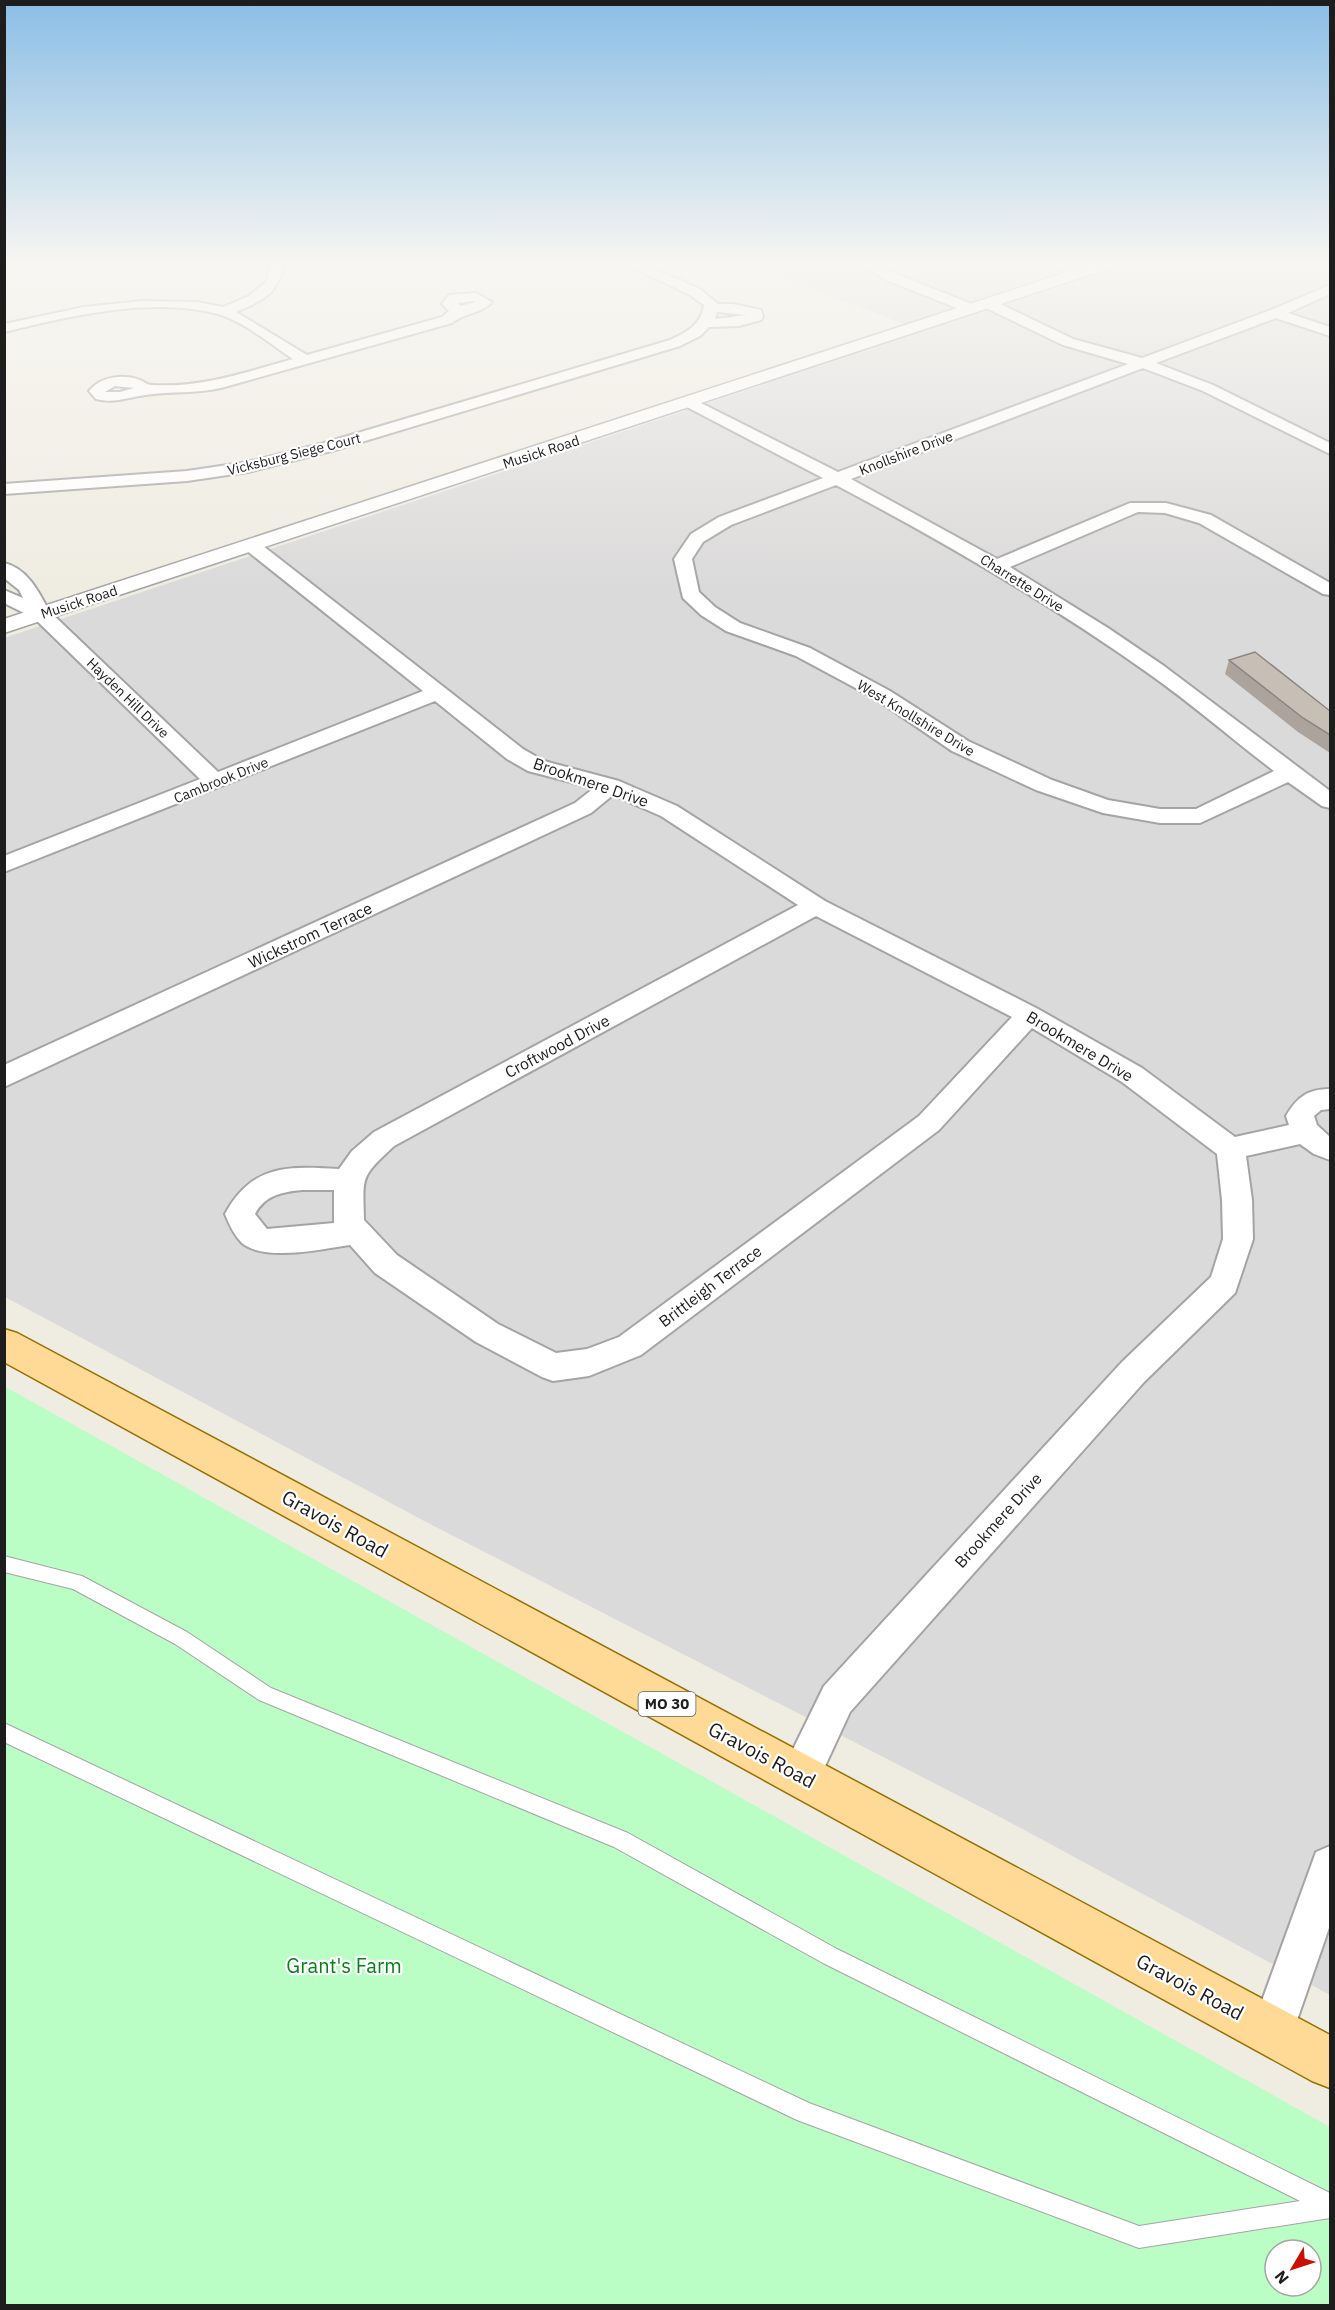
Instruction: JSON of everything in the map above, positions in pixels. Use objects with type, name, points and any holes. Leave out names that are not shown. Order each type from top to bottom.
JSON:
[{"type":"main road","name":"Gravois Road","points":[[4,1344],[1330,2063]]},
{"type":"street","points":[[145,390],[188,389],[216,385],[267,371]]},
{"type":"street","name":"Vicksburg Siege Court","points":[[5,489],[187,476],[248,467],[329,447],[583,371]]},
{"type":"street","name":"Musick Road","points":[[4,626],[786,371]]},
{"type":"street","name":"Knollshire Drive","points":[[683,559],[698,538],[725,521],[1122,371]]},
{"type":"street","points":[[1163,371],[1208,388],[1330,449]]},
{"type":"street","name":"Charrette Drive","points":[[690,403],[839,479],[997,566],[1158,670],[1287,773],[1330,801]]},
{"type":"street","points":[[997,566],[1136,507],[1166,508],[1205,519],[1330,590]]},
{"type":"street","name":"Brookmere Drive","points":[[252,546],[515,754],[536,766],[611,786],[669,811],[816,906],[1029,1015],[1132,1075],[1231,1149],[1239,1239],[1224,1284],[1132,1372],[837,1699],[800,1776]]},
{"type":"street","name":"West Knollshire Drive","points":[[683,559],[690,594],[708,612],[734,627],[803,652],[883,696],[960,747],[1044,785],[1103,806],[1160,816],[1200,816],[1287,773]]},
{"type":"street","points":[[4,568],[27,587],[41,614]]},
{"type":"street","points":[[4,596],[41,614]]},
{"type":"street","name":"Hayden Hill Drive","points":[[41,614],[215,782]]},
{"type":"street","name":"Cambrook Drive","points":[[4,866],[437,693]]},
{"type":"street","name":"Wickstrom Terrace","points":[[4,1077],[583,808],[611,786]]},
{"type":"street","name":"Croftwood Drive","points":[[349,1180],[363,1159],[384,1139],[816,906]]},
{"type":"street","name":"Brittleigh Terrace","points":[[353,1228],[386,1264],[487,1333],[553,1367],[589,1362],[630,1346],[929,1123],[1029,1015]]},
{"type":"street","points":[[1330,1098],[1318,1099],[1305,1106],[1300,1116],[1305,1132],[1321,1146],[1330,1149]]},
{"type":"street","points":[[1231,1149],[1305,1132]]},
{"type":"street","points":[[277,1180],[349,1180],[353,1228],[292,1240],[262,1240],[246,1228],[240,1214],[244,1203],[258,1190],[277,1180]]},
{"type":"street","points":[[1273,2031],[1330,1866]]},
{"type":"lane","points":[[4,1564],[76,1582],[181,1638],[265,1694],[621,1840],[830,1956],[1330,2205]]},
{"type":"lane","points":[[4,1732],[805,2112],[1139,2237],[1330,2205]]},
{"type":"shaded area","points":[[805,371],[1330,371],[1330,1995],[1002,1818],[430,1524],[5,1297],[4,638]]},
{"type":"green space","name":"Grant's Farm","points":[[4,1386],[1330,2127],[1330,2305],[5,2305]]},
{"type":"building","points":[[1255,652],[1330,711],[1330,735],[1303,718],[1229,660]]}]
